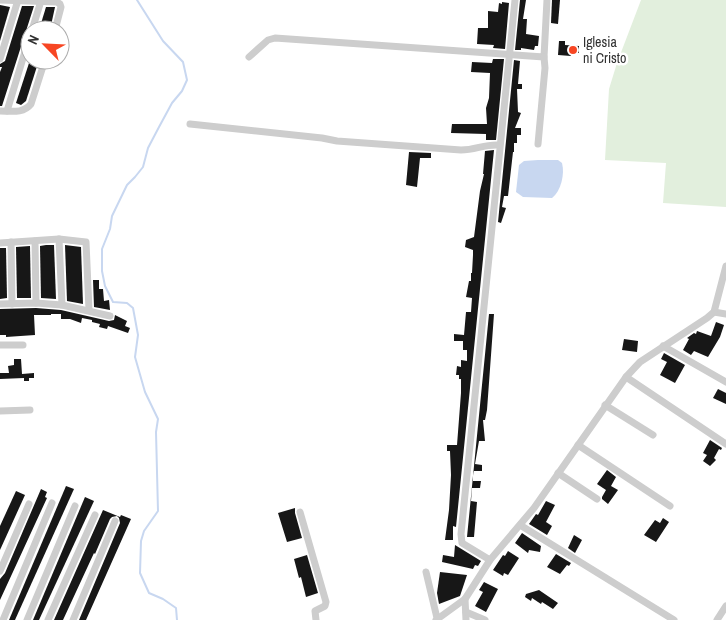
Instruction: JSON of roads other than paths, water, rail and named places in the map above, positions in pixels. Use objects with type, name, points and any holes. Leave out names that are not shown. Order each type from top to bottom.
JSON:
[{"type":"street","points":[[0,0],[57,2],[60,4],[61,12],[58,20]]},
{"type":"street","points":[[0,59],[18,0]]},
{"type":"street","points":[[490,560],[462,543],[461,534],[515,0]]},
{"type":"street","points":[[538,144],[547,0]]},
{"type":"street","points":[[35,20],[40,1]]},
{"type":"street","points":[[249,57],[268,40],[275,38],[508,56],[544,57]]},
{"type":"street","points":[[20,63],[3,111],[23,111],[27,109],[31,104],[42,70]]},
{"type":"street","points":[[190,124],[337,141],[461,150],[469,150],[487,144],[499,145]]},
{"type":"street","points":[[59,239],[62,305]]},
{"type":"street","points":[[0,243],[59,239],[86,242],[89,310]]},
{"type":"street","points":[[35,241],[36,303]]},
{"type":"street","points":[[11,242],[12,304]]},
{"type":"street","points":[[426,572],[436,619],[464,599],[490,560],[520,525],[626,377],[640,362],[714,312],[726,266]]},
{"type":"street","points":[[0,304],[36,303],[62,305],[110,316]]},
{"type":"street","points":[[714,312],[726,314]]},
{"type":"street","points":[[0,344],[23,345]]},
{"type":"street","points":[[663,346],[726,382]]},
{"type":"street","points":[[626,377],[726,444]]},
{"type":"street","points":[[605,405],[653,435]]},
{"type":"street","points":[[0,412],[30,410]]},
{"type":"street","points":[[578,445],[670,506]]},
{"type":"street","points":[[558,473],[597,499]]},
{"type":"street","points":[[3,620],[52,503]]},
{"type":"street","points":[[0,571],[29,504]]},
{"type":"street","points":[[27,620],[75,506]]},
{"type":"street","points":[[300,512],[326,602],[325,606],[315,610],[316,620]]},
{"type":"street","points":[[48,620],[95,515]]},
{"type":"street","points":[[73,620],[115,521]]},
{"type":"street","points":[[520,525],[674,620]]},
{"type":"street","points":[[464,599],[466,620]]},
{"type":"street","points":[[717,620],[726,606]]},
{"type":"street","points":[[466,612],[485,620]]},
{"type":"water","points":[[558,160],[562,163],[562,182],[552,198],[523,197],[516,192],[519,165],[524,161]]},
{"type":"waterway","points":[[137,0],[163,41],[183,62],[187,80],[182,91],[172,103],[148,148],[143,167],[127,185],[112,216],[110,229],[102,249],[102,271],[105,286],[113,302],[127,303],[133,308],[138,335],[135,357],[145,392],[158,419],[156,432],[158,511],[144,531],[141,541],[140,573],[149,593],[163,599],[176,608],[177,620]]},
{"type":"place","name":"Iglesia ni Cristo","points":[[573,50]]}]
